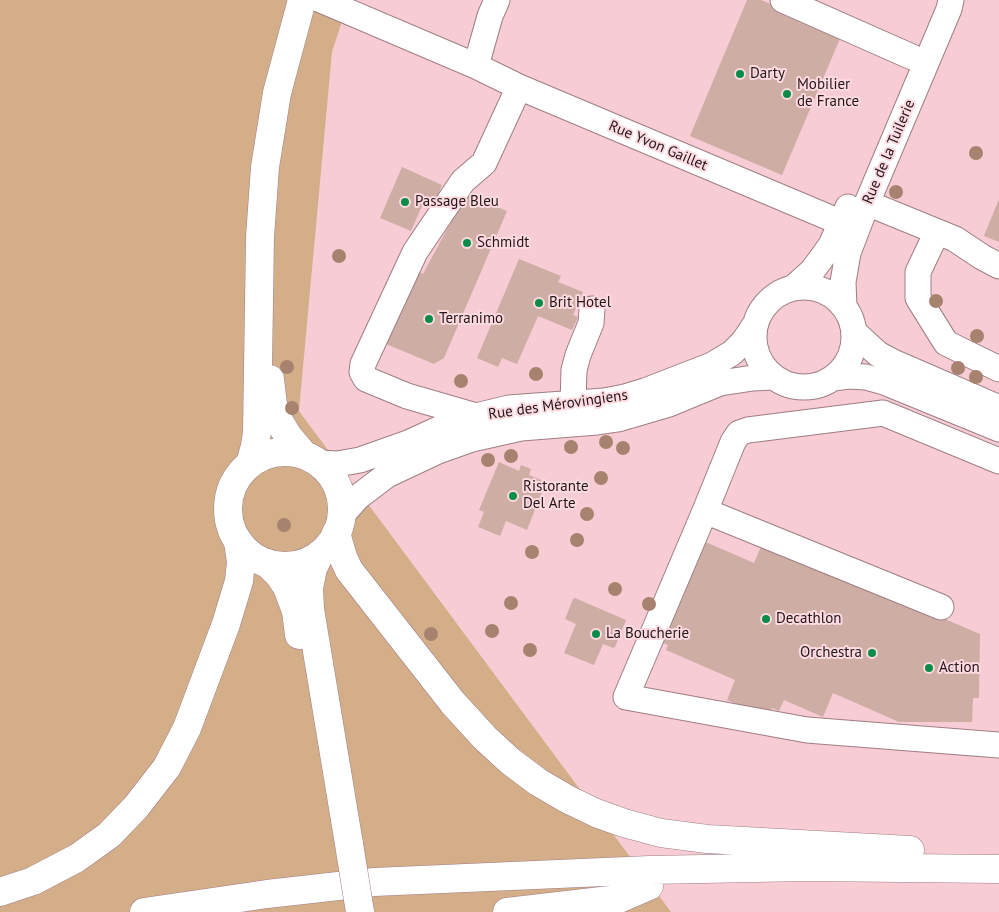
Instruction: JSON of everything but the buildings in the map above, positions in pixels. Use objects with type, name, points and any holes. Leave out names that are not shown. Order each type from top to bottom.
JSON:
[{"type":"main road","points":[[250,464],[258,432],[260,237],[265,167],[277,93],[302,0]]},
{"type":"main road","points":[[316,0],[289,96],[278,168],[272,236],[270,387],[273,405],[288,436],[329,474],[337,487],[341,501],[339,524],[343,557],[350,570],[453,703],[485,738],[510,761],[538,782],[588,810],[624,823],[662,833],[708,839],[999,855]]},
{"type":"main road","points":[[311,459],[290,452],[276,453],[262,457],[250,464],[238,476],[230,492],[228,508],[230,526],[238,541],[246,551],[256,558],[267,563],[285,566],[304,562],[320,554]]},
{"type":"main road","points":[[339,524],[329,544],[320,554],[313,568],[309,588],[310,609],[340,845],[342,912]]},
{"type":"main road","points":[[0,892],[42,877],[77,858],[109,836],[136,807],[167,767],[188,728],[226,624],[239,581],[241,562],[238,541]]},
{"type":"main road","points":[[267,563],[279,575],[287,587],[296,611],[340,845],[360,912]]},
{"type":"main road","points":[[144,912],[267,894],[374,882],[650,870],[806,867],[999,869]]},
{"type":"main road","points":[[254,912],[388,898],[649,886],[888,881],[999,883]]},
{"type":"main road","points":[[506,912],[619,899],[649,886]]},
{"type":"street","name":"Rue Yvon Gaillet","points":[[321,0],[476,66],[519,87],[842,223]]},
{"type":"street","points":[[476,66],[490,16],[497,0]]},
{"type":"street","points":[[783,0],[912,57]]},
{"type":"street","name":"Rue de la Tuilerie","points":[[793,288],[812,271],[831,245],[842,223],[936,0]]},
{"type":"street","name":"Rue de la Tuilerie","points":[[844,307],[843,282],[846,260],[867,203],[949,9],[951,0]]},
{"type":"street","points":[[476,416],[407,396],[366,379],[362,372],[363,364],[415,252],[463,181],[484,164],[519,87]]},
{"type":"street","points":[[867,203],[946,235],[999,266]]},
{"type":"street","points":[[946,235],[918,272],[918,298],[946,343],[994,367]]},
{"type":"street","points":[[807,287],[821,290],[834,297],[844,307],[854,332],[853,345],[850,358],[833,378],[819,385],[803,388],[787,385],[773,378],[758,360],[753,338],[754,326],[768,302],[780,293],[793,288],[807,287]]},
{"type":"street","points":[[573,404],[574,370],[591,323],[592,309]]},
{"type":"street","name":"Rue des Mérovingiens","points":[[311,459],[337,464],[360,460],[408,443],[443,427],[509,408],[573,404],[625,397],[679,379],[712,365],[732,353],[744,341],[754,326]]},
{"type":"street","points":[[854,332],[866,345],[886,358],[997,415]]},
{"type":"street","points":[[833,378],[849,376],[866,377],[997,415]]},
{"type":"street","name":"Rue des Mérovingiens","points":[[339,524],[358,497],[387,475],[438,451],[472,438],[521,428],[618,419],[662,406],[720,383],[753,378],[773,378]]},
{"type":"street","points":[[997,415],[989,457],[883,413],[748,430],[739,433],[733,442],[626,697],[807,730],[999,745]]},
{"type":"street","points":[[705,511],[941,607]]},
{"type":"shaded area","points":[[0,0],[349,0],[332,52],[299,411],[671,912],[0,912]]},
{"type":"shaded area","points":[[349,0],[999,0],[999,912],[671,912],[299,411],[332,52]]},
{"type":"place","name":"Darty","points":[[740,74]]},
{"type":"place","name":"Mobilier de France","points":[[787,94]]},
{"type":"place","name":"Passage Bleu","points":[[405,202]]},
{"type":"place","name":"Schmidt","points":[[467,243]]},
{"type":"place","name":"Brit Hotel","points":[[539,303]]},
{"type":"place","name":"Terranimo","points":[[429,319]]},
{"type":"place","name":"Ristorante Del Arte","points":[[513,496]]},
{"type":"place","name":"Decathlon","points":[[766,619]]},
{"type":"place","name":"La Boucherie","points":[[596,634]]},
{"type":"place","name":"Orchestra","points":[[872,653]]},
{"type":"place","name":"Action","points":[[929,668]]}]
